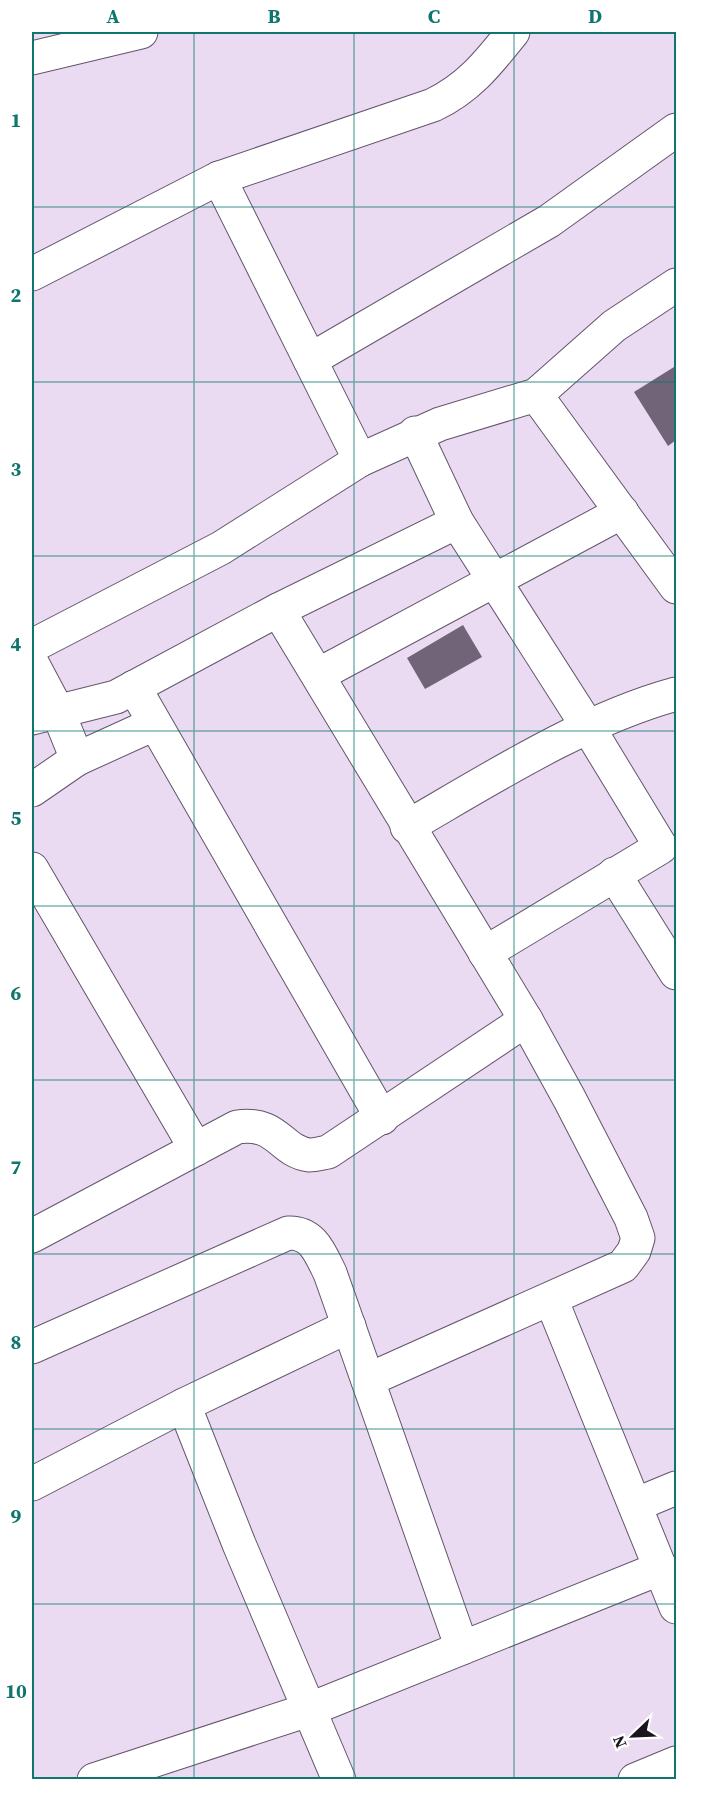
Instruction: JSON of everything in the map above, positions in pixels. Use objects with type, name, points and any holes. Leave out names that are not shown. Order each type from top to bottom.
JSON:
[{"type":"street","points":[[33,51],[141,32]]},
{"type":"street","points":[[32,274],[219,178],[451,97],[479,74],[513,32]]},
{"type":"street","points":[[310,360],[549,221],[676,130]]},
{"type":"street","points":[[219,178],[360,459]]},
{"type":"street","points":[[32,646],[220,548],[360,459],[416,433],[536,395],[614,326],[676,285]]},
{"type":"street","points":[[536,395],[676,587]]},
{"type":"street","points":[[416,433],[457,522],[496,580],[660,847],[485,952]]},
{"type":"street","points":[[318,675],[622,512]]},
{"type":"street","points":[[45,715],[117,697],[279,610],[457,522]]},
{"type":"street","points":[[279,610],[407,826],[526,1020],[618,1193],[638,1238],[634,1251],[623,1266],[368,1380]]},
{"type":"street","points":[[32,663],[45,715],[77,759]]},
{"type":"street","points":[[134,687],[382,1118]]},
{"type":"street","points":[[407,826],[588,728],[652,700],[676,694]]},
{"type":"street","points":[[32,790],[77,759],[154,724]]},
{"type":"street","points":[[32,869],[196,1149]]},
{"type":"street","points":[[614,874],[676,973]]},
{"type":"street","points":[[35,1226],[237,1127],[253,1125],[273,1131],[293,1148],[309,1155],[328,1152],[526,1020]]},
{"type":"street","points":[[32,1347],[288,1233],[300,1233],[311,1239],[330,1273],[394,1461],[462,1648]]},
{"type":"street","points":[[551,1299],[676,1607]]},
{"type":"street","points":[[32,1484],[184,1405],[349,1326]]},
{"type":"street","points":[[184,1405],[308,1710],[339,1779]]},
{"type":"street","points":[[635,1505],[676,1488]]},
{"type":"street","points":[[94,1779],[308,1710],[661,1568]]},
{"type":"street","points":[[635,1779],[676,1762]]},
{"type":"building","points":[[674,367],[676,372],[676,440],[668,446],[634,392]]},
{"type":"building","points":[[463,625],[482,657],[425,689],[407,658]]}]
